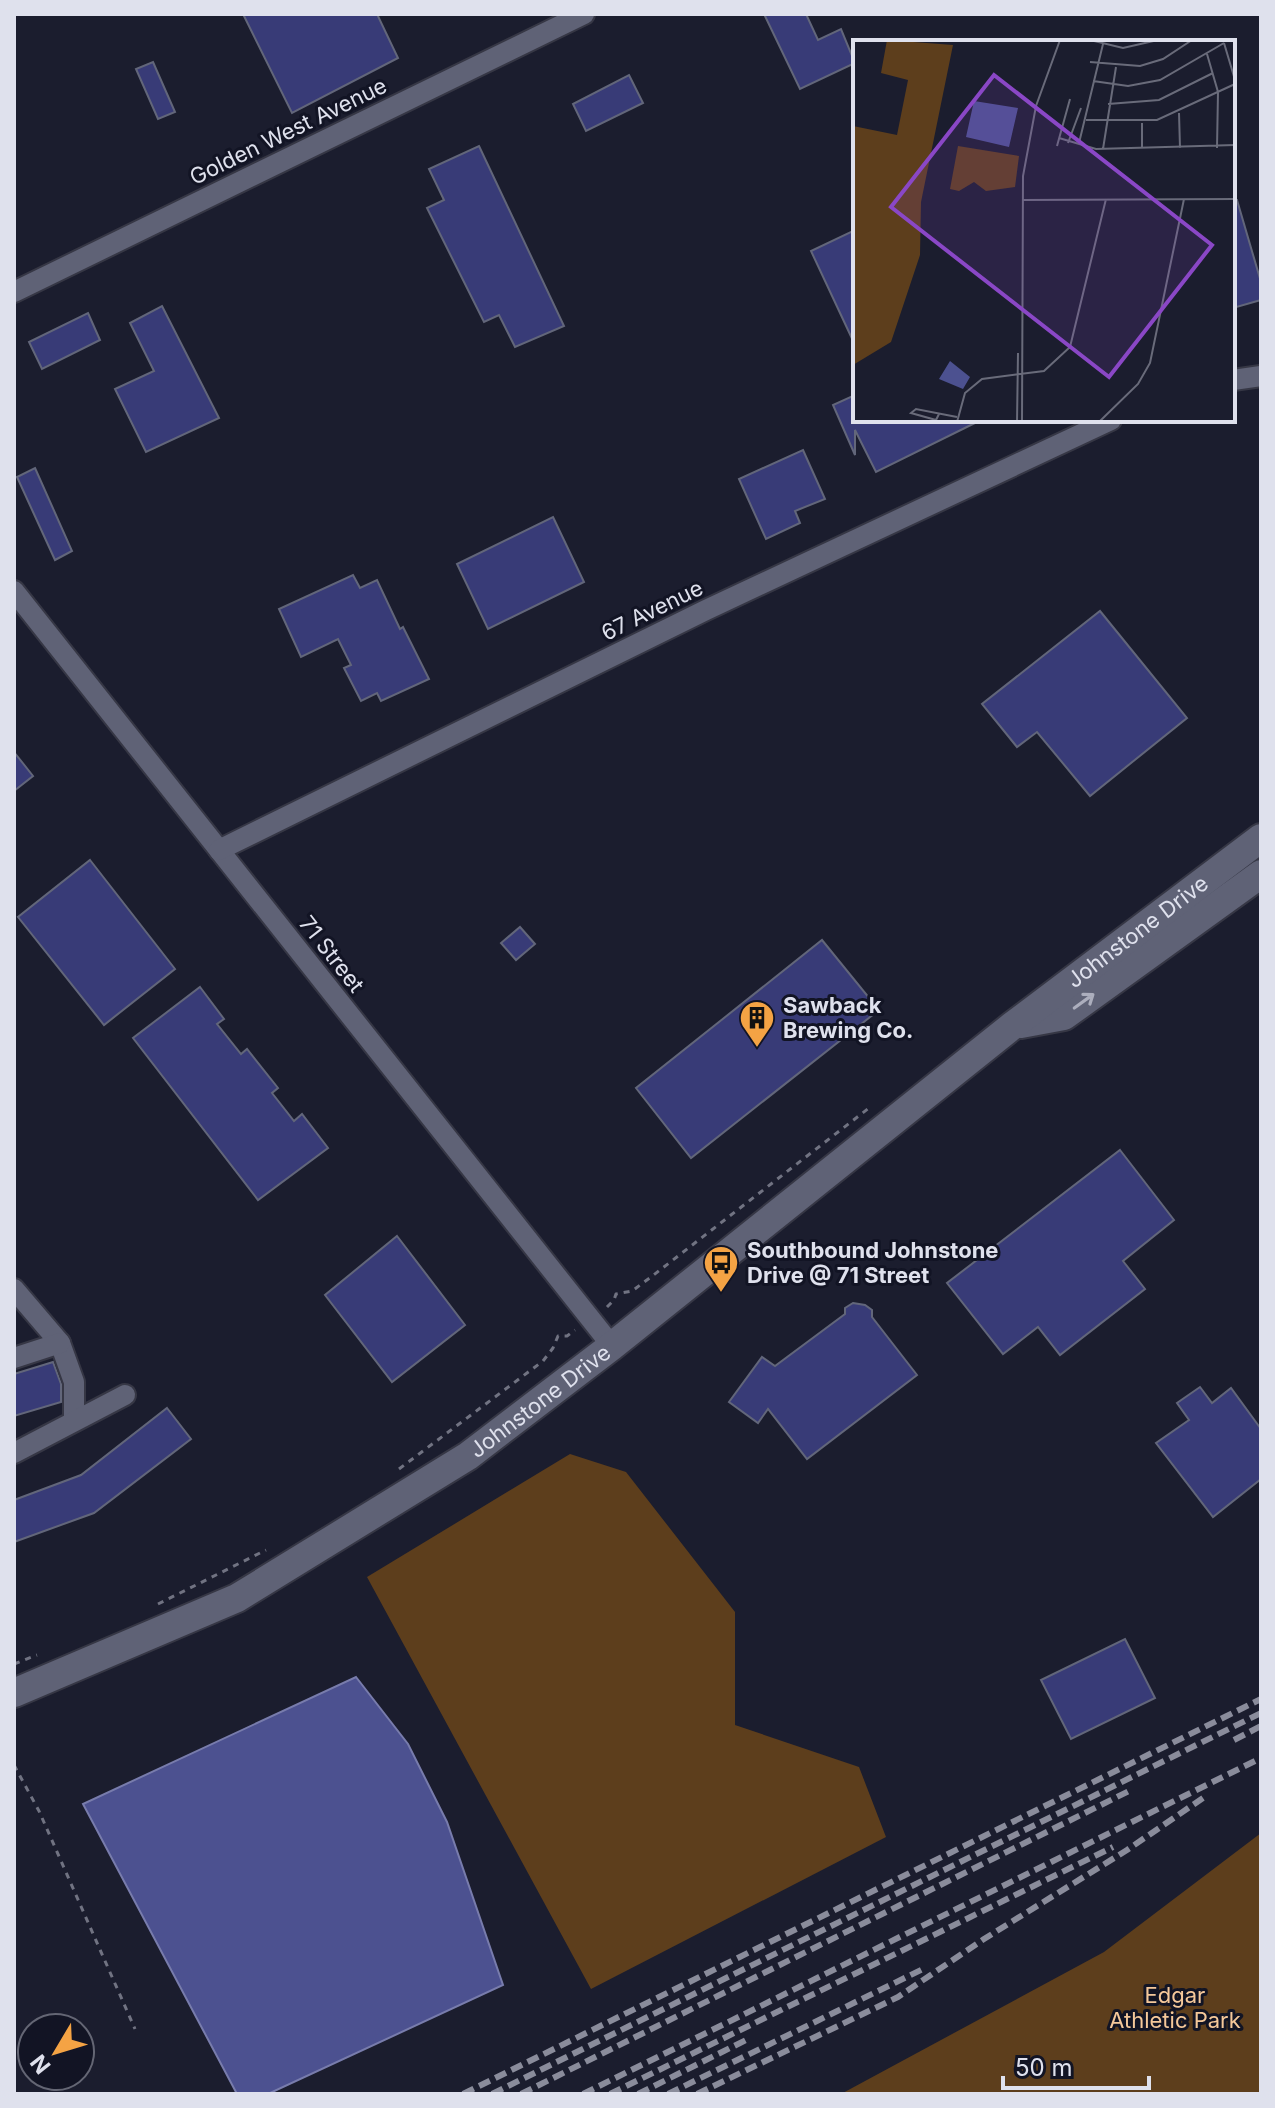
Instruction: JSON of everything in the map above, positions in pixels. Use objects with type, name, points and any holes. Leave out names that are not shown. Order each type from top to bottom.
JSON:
[{"type":"main road","name":"Johnstone Drive","points":[[14,1693],[237,1598],[468,1456],[612,1346],[1012,1026],[1261,838]]},
{"type":"main road","name":"Johnstone Drive","points":[[1012,1026],[1064,1016],[1261,874]]},
{"type":"street","name":"Golden West Avenue","points":[[14,292],[584,14]]},
{"type":"street","points":[[1235,380],[1261,376]]},
{"type":"street","name":"67 Avenue","points":[[219,850],[706,610],[1107,422]]},
{"type":"street","name":"71 Street","points":[[14,591],[612,1346]]},
{"type":"street","points":[[14,1289],[60,1343],[74,1382],[74,1421]]},
{"type":"street","points":[[14,1358],[60,1343]]},
{"type":"street","points":[[14,1453],[125,1395]]},
{"type":"path","points":[[397,1470],[543,1361],[558,1336],[567,1336]]},
{"type":"path","points":[[147,1609],[266,1550]]},
{"type":"path","points":[[14,1664],[41,1654]]},
{"type":"path","points":[[14,1765],[39,1811],[135,2029]]},
{"type":"green space","points":[[570,1454],[626,1472],[735,1612],[735,1725],[859,1767],[886,1837],[591,1989],[367,1577]]},
{"type":"green space","name":"Edgar Athletic Park","points":[[1261,1833],[1261,2094],[841,2094],[1104,1952]]},
{"type":"water","points":[[356,1677],[408,1744],[447,1822],[503,1985],[268,2094],[237,2094],[83,1804]]},
{"type":"building","points":[[243,14],[377,14],[398,58],[292,113]]},
{"type":"building","points":[[764,14],[806,14],[818,40],[841,29],[853,64],[800,89]]},
{"type":"building","points":[[153,62],[175,112],[158,119],[136,69]]},
{"type":"building","points":[[629,75],[643,103],[586,131],[573,104]]},
{"type":"building","points":[[479,146],[564,326],[515,347],[499,315],[484,322],[427,208],[444,200],[429,169]]},
{"type":"building","points":[[1235,200],[1261,282],[1261,300],[1235,307]]},
{"type":"building","points":[[853,231],[853,341],[811,251]]},
{"type":"building","points":[[162,306],[219,418],[146,452],[115,389],[154,371],[130,323]]},
{"type":"building","points":[[88,313],[100,340],[42,369],[29,342]]},
{"type":"building","points":[[853,396],[853,422],[977,422],[876,472],[855,430],[855,455],[833,405]]},
{"type":"building","points":[[803,450],[825,499],[795,511],[800,523],[766,539],[739,479]]},
{"type":"building","points":[[35,468],[72,551],[55,560],[17,477]]},
{"type":"building","points":[[553,517],[584,582],[488,629],[457,564]]},
{"type":"building","points":[[353,575],[360,588],[377,580],[400,629],[403,627],[429,679],[381,701],[377,693],[361,701],[344,668],[351,665],[338,639],[301,657],[279,609]]},
{"type":"building","points":[[1100,611],[1187,718],[1090,796],[1037,732],[1017,747],[982,704]]},
{"type":"building","points":[[14,752],[33,776],[14,791]]},
{"type":"building","points":[[90,860],[175,969],[104,1025],[18,917]]},
{"type":"building","points":[[520,927],[535,944],[516,960],[501,943]]},
{"type":"building","name":"Sawback Brewing Co.","points":[[822,940],[879,1010],[691,1158],[636,1088]]},
{"type":"building","points":[[200,987],[224,1019],[217,1024],[241,1054],[247,1049],[278,1088],[272,1093],[294,1121],[302,1114],[328,1148],[258,1200],[133,1038]]},
{"type":"building","points":[[1120,1150],[1174,1220],[1123,1261],[1145,1289],[1060,1355],[1038,1327],[1003,1354],[947,1283]]},
{"type":"building","points":[[397,1236],[465,1325],[392,1382],[325,1295]]},
{"type":"building","points":[[853,1303],[872,1310],[872,1317],[917,1375],[807,1459],[768,1409],[758,1423],[729,1402],[762,1357],[775,1366],[845,1314],[845,1308]]},
{"type":"building","points":[[53,1362],[61,1384],[61,1402],[14,1416],[14,1374]]},
{"type":"building","points":[[1200,1387],[1212,1403],[1231,1388],[1261,1429],[1261,1479],[1213,1517],[1156,1443],[1189,1420],[1177,1403]]},
{"type":"building","points":[[167,1408],[191,1439],[94,1513],[14,1542],[14,1500],[81,1475]]},
{"type":"building","points":[[1125,1639],[1155,1698],[1071,1739],[1041,1680]]},
{"type":"railway","points":[[463,2094],[1261,1699]]},
{"type":"railway","points":[[492,2094],[1261,1713]]},
{"type":"railway","points":[[1234,1740],[1261,1726]]},
{"type":"railway","points":[[583,2094],[1261,1758]]},
{"type":"railway","points":[[521,2094],[1133,1789]]},
{"type":"railway","points":[[697,2094],[898,1997],[1203,1798]]},
{"type":"railway","points":[[610,2094],[1113,1847]]},
{"type":"railway","points":[[668,2094],[923,1969]]},
{"type":"railway","points":[[638,2094],[746,2040]]},
{"type":"place","name":"Sawback Brewing Co.","points":[[757,1049]]},
{"type":"place","name":"Southbound Johnstone Drive @ 71 Street","points":[[721,1294]]}]
